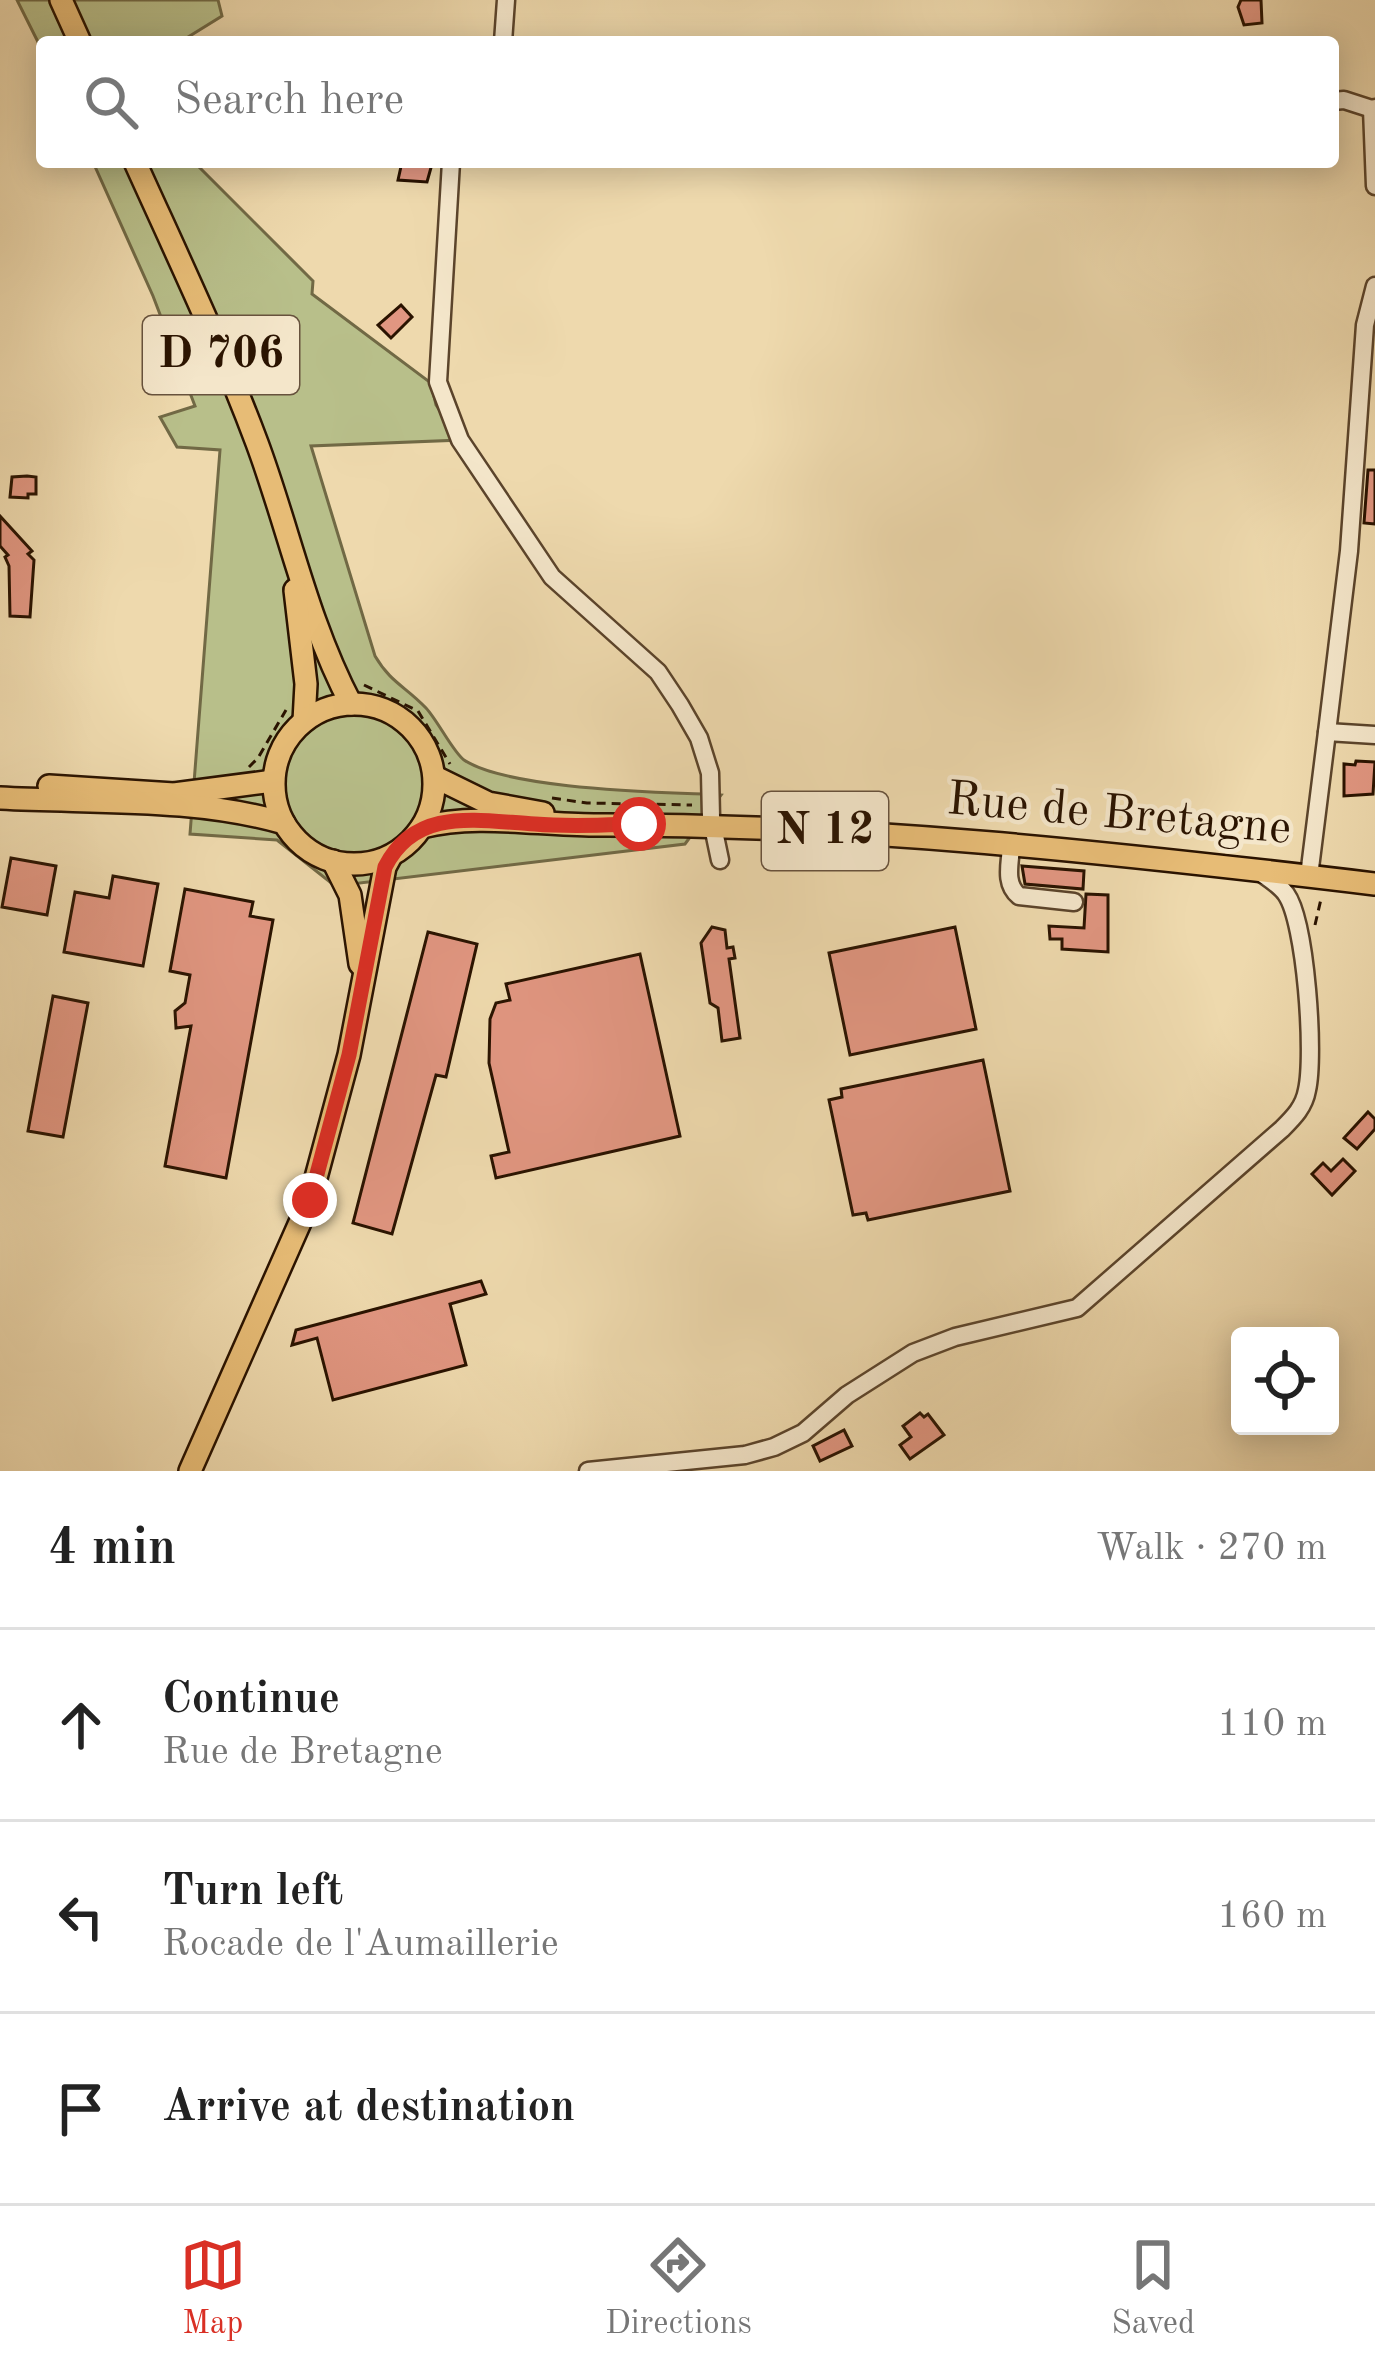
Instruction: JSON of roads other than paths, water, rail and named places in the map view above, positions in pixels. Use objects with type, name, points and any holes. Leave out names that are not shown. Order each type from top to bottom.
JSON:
[{"type":"main road","points":[[61,0],[77,36]]},
{"type":"main road","name":"D 706","points":[[138,168],[251,428],[290,554],[351,704]]},
{"type":"main road","name":"D 706","points":[[290,554],[306,683],[304,721]]},
{"type":"main road","points":[[190,1471],[310,1200],[329,1137],[385,867],[422,827],[432,806],[435,777],[430,754],[400,718],[379,707],[351,704],[320,711],[288,738],[278,758],[276,803],[284,823],[304,847],[332,861],[372,862],[391,856]]},
{"type":"main road","name":"Rue de Bretagne","points":[[435,777],[488,802],[565,818],[639,824]]},
{"type":"main road","points":[[0,784],[174,794],[274,781]]},
{"type":"main road","points":[[0,799],[212,809],[284,823]]},
{"type":"main road","name":"Rue de Bretagne","points":[[422,827],[471,818],[538,825],[714,826],[1011,847],[1375,884]]},
{"type":"main road","points":[[332,861],[350,895],[362,980]]},
{"type":"street","points":[[503,36],[506,0]]},
{"type":"street","points":[[1339,100],[1373,108],[1375,186]]},
{"type":"street","points":[[451,168],[438,382],[460,440],[552,577],[658,672],[680,705],[699,738],[710,773],[720,860]]},
{"type":"street","points":[[1309,875],[1349,551],[1365,325],[1375,286]]},
{"type":"street","points":[[1327,732],[1375,735]]},
{"type":"street","points":[[1011,847],[1012,891],[1019,896],[1074,902]]},
{"type":"street","points":[[588,1471],[747,1463],[803,1433],[847,1395],[913,1353],[1077,1308],[1198,1204],[1301,1109],[1308,1088],[1311,1037],[1297,915],[1284,891],[1255,869]]}]
